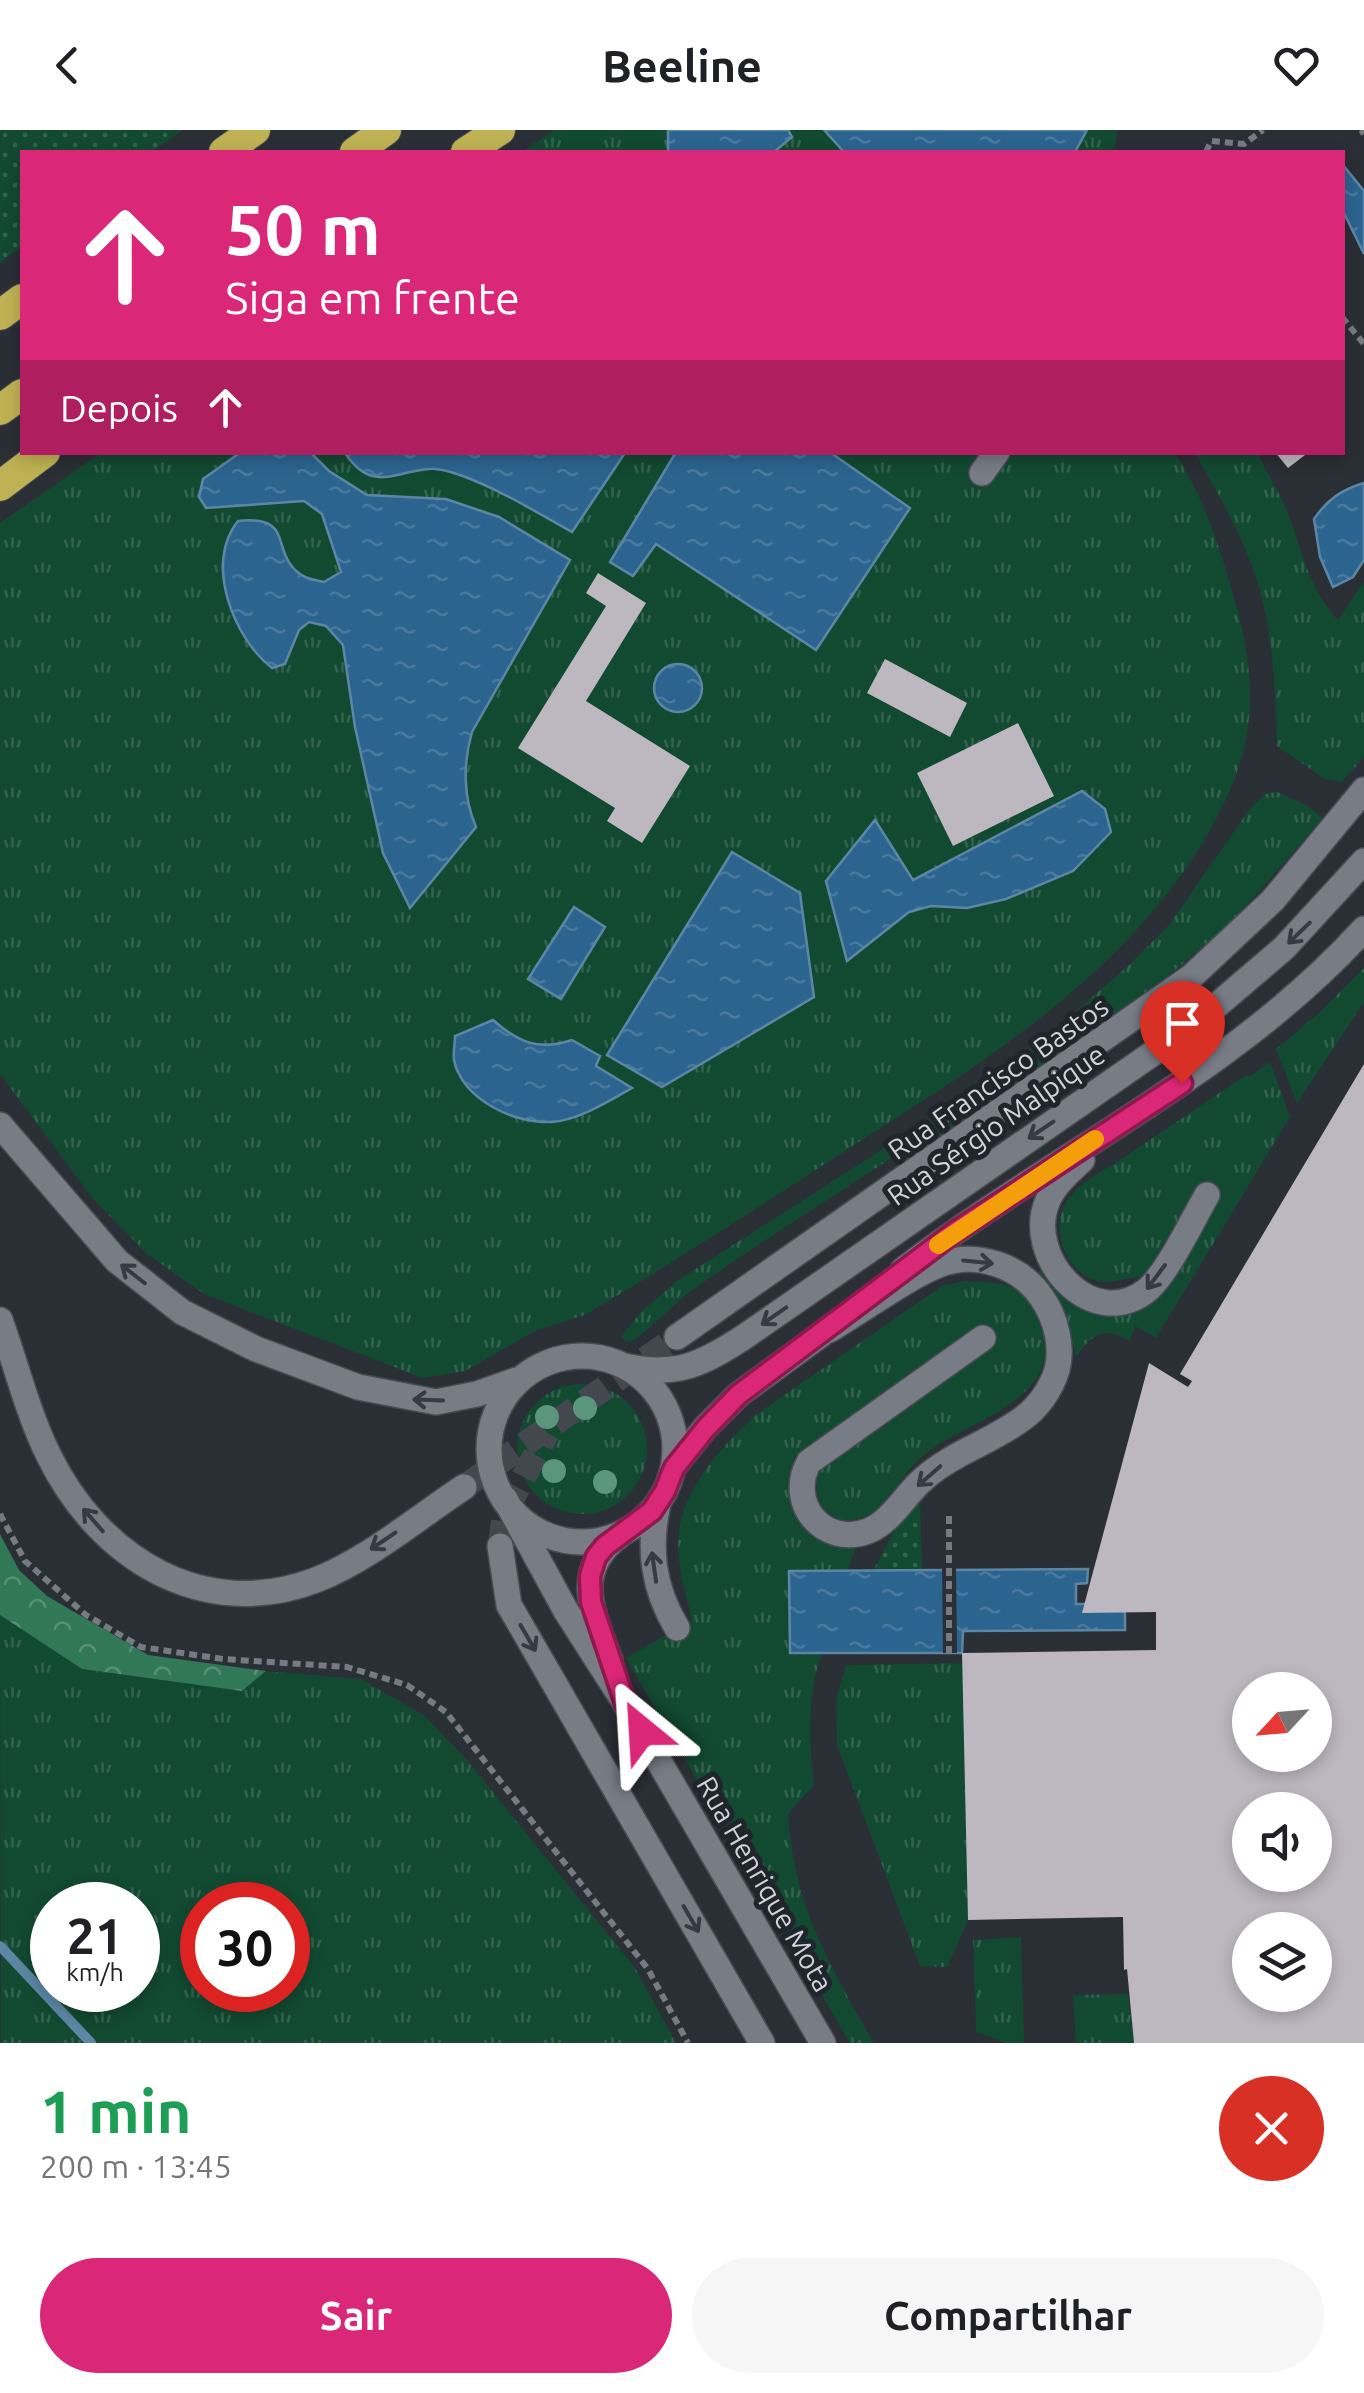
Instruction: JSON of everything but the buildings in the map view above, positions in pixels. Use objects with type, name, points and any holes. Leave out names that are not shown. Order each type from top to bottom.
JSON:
[{"type":"highway","points":[[227,150],[256,130]]},
{"type":"highway","points":[[357,150],[386,130]]},
{"type":"highway","points":[[465,150],[490,130]]},
{"type":"highway","points":[[466,150],[500,130]]},
{"type":"highway","points":[[0,486],[42,455]]},
{"type":"street","name":"Rua Francisco Bastos","points":[[677,1337],[1191,977],[1274,900],[1364,790]]},
{"type":"street","name":"Rua Sérgio Malpique","points":[[624,1366],[650,1372],[674,1371],[698,1364],[744,1337],[1194,1024],[1284,948],[1364,861]]},
{"type":"street","points":[[1208,1195],[1154,1283],[1135,1298],[1105,1301],[1089,1296],[1072,1289],[1051,1264],[1042,1232],[1043,1215],[1055,1187],[1080,1162],[1156,1102],[1286,1007],[1364,929]]},
{"type":"street","points":[[677,1628],[655,1579],[653,1527],[674,1468],[706,1428],[738,1395],[955,1232],[1156,1102]]},
{"type":"street","points":[[0,1125],[117,1262],[182,1312],[256,1349],[409,1400],[436,1402],[478,1394],[565,1357],[602,1358],[624,1366],[644,1380],[666,1409],[675,1444],[674,1468]]},
{"type":"street","points":[[829,1330],[940,1264],[962,1259],[990,1262],[1014,1270],[1035,1286],[1058,1335],[1060,1358],[1052,1384],[1022,1419],[947,1460],[875,1528],[840,1535],[820,1526],[805,1506],[801,1480],[809,1462],[983,1338]]},
{"type":"street","points":[[0,1320],[48,1454],[72,1495],[100,1530],[137,1562],[181,1584],[242,1594],[271,1592],[317,1579],[358,1557],[464,1487]]},
{"type":"street","points":[[522,1378],[499,1406],[490,1441],[491,1466],[504,1500],[530,1525],[552,1536],[587,1542],[623,1533],[643,1520],[659,1502]]},
{"type":"street","name":"Rua Henrique Mota","points":[[504,1500],[823,2043]]},
{"type":"street","name":"Rua Henrique Mota","points":[[623,1533],[596,1557],[590,1576],[596,1622],[625,1703]]},
{"type":"street","points":[[500,1546],[509,1605],[762,2043]]},
{"type":"path","points":[[1207,150],[1210,141],[1244,144],[1263,130]]},
{"type":"path","points":[[1345,321],[1364,344]]},
{"type":"path","points":[[0,1514],[25,1561],[86,1614],[142,1647],[223,1659],[347,1667],[407,1685],[446,1712],[648,1969],[688,2043]]},
{"type":"path","points":[[949,1516],[949,1652]]},
{"type":"green space","points":[[0,130],[183,130],[155,150],[20,150],[20,248],[0,263]]},
{"type":"green space","points":[[554,130],[1117,130],[1112,150],[525,150]]},
{"type":"green space","points":[[98,455],[1176,455],[1200,499],[1220,550],[1242,628],[1250,704],[1245,742],[1220,812],[1168,893],[1089,977],[1045,1014],[903,1114],[585,1315],[535,1331],[465,1371],[423,1378],[204,1294],[147,1254],[93,1199],[0,1074],[0,523]]},
{"type":"green space","points":[[1196,455],[1258,455],[1286,509],[1314,585],[1338,620],[1364,581],[1364,757],[1342,782],[1325,779],[1277,746],[1272,653],[1264,607],[1251,563]]},
{"type":"green space","points":[[1277,792],[1323,818],[1251,900],[1173,972],[937,1137],[908,1147],[748,1252],[687,1294],[630,1342],[620,1338],[641,1312],[677,1281],[964,1097],[1052,1032],[1169,925],[1249,810],[1265,794]]},
{"type":"green space","points":[[1364,968],[1364,1002],[1297,1103],[1276,1049]]},
{"type":"green space","points":[[1270,1062],[1290,1117],[1156,1338],[1135,1326],[1130,1341],[1099,1334],[1076,1357],[1066,1313],[1038,1273],[1042,1269],[1058,1289],[1100,1309],[1145,1279],[1103,1282],[1078,1270],[1065,1253],[1060,1232],[1067,1201],[1093,1177]]},
{"type":"green space","points":[[965,1281],[1010,1286],[1034,1306],[1046,1345],[1042,1368],[1030,1387],[1011,1403],[924,1455],[875,1511],[844,1522],[823,1510],[816,1484],[825,1459],[989,1350],[977,1329],[795,1456],[788,1479],[792,1502],[803,1526],[819,1539],[858,1542],[847,1571],[790,1572],[791,1653],[822,1653],[810,1718],[814,1785],[788,1814],[791,1847],[816,1934],[874,2043],[850,2043],[626,1658],[692,1620],[679,1558],[681,1520],[693,1490],[722,1449],[757,1414],[942,1286]]},
{"type":"green space","points":[[582,1384],[607,1389],[628,1403],[642,1424],[647,1449],[642,1474],[628,1495],[607,1509],[582,1514],[557,1509],[536,1495],[522,1474],[517,1449],[522,1424],[536,1403],[557,1389]]},
{"type":"green space","points":[[920,1494],[922,1570],[873,1571],[897,1526]]},
{"type":"green space","points":[[0,1534],[19,1570],[47,1596],[148,1655],[266,1671],[242,1691],[82,1669],[0,1615]]},
{"type":"green space","points":[[0,1615],[82,1669],[242,1691],[266,1671],[361,1679],[425,1716],[467,1760],[635,1968],[676,2043],[1,2043]]},
{"type":"green space","points":[[963,1663],[968,1920],[947,1967],[920,1966],[837,1745],[836,1700],[846,1665]]},
{"type":"green space","points":[[1021,1937],[1024,2043],[1006,2043],[976,2032],[973,1940]]},
{"type":"green space","points":[[1128,1994],[1134,2043],[1076,2043],[1073,1995]]},
{"type":"water","points":[[668,130],[788,130],[792,137],[776,150],[668,150]]},
{"type":"water","points":[[824,130],[1087,130],[1076,150],[842,150]]},
{"type":"water","points":[[1345,167],[1364,191],[1364,254],[1345,215]]},
{"type":"water","points":[[237,455],[313,455],[329,471],[367,495],[446,499],[499,517],[570,560],[472,732],[466,780],[476,827],[410,908],[383,853],[355,727],[343,645],[326,626],[309,622],[299,630],[285,664],[272,668],[245,638],[228,599],[223,557],[238,521],[256,521],[275,529],[291,565],[305,577],[324,582],[341,572],[322,514],[304,501],[206,508],[199,497],[203,479]]},
{"type":"water","points":[[347,455],[624,455],[572,532],[503,494],[444,470],[384,477],[364,473]]},
{"type":"water","points":[[674,455],[834,455],[910,508],[816,650],[656,544],[633,576],[610,562]]},
{"type":"water","points":[[1364,483],[1364,560],[1353,577],[1333,587],[1320,557],[1314,519],[1336,496]]},
{"type":"water","points":[[678,664],[695,671],[702,688],[695,705],[678,712],[661,705],[654,688],[661,671]]},
{"type":"water","points":[[1082,791],[1105,809],[1111,832],[1073,871],[1006,899],[967,908],[931,906],[909,912],[847,961],[826,881],[875,820],[913,880]]},
{"type":"water","points":[[732,852],[800,893],[814,997],[662,1087],[607,1055]]},
{"type":"water","points":[[574,907],[605,927],[561,999],[528,979]]},
{"type":"water","points":[[493,1020],[530,1043],[549,1045],[572,1040],[600,1056],[596,1066],[632,1088],[583,1114],[552,1122],[522,1119],[492,1107],[468,1087],[459,1074],[454,1054],[455,1036]]},
{"type":"water","points":[[1088,1569],[1087,1583],[1076,1584],[1076,1604],[1125,1604],[1125,1630],[963,1631],[962,1653],[790,1653],[789,1571]]},
{"type":"pier","points":[[942,1565],[956,1565],[957,1653],[943,1653]]},
{"type":"waterway","points":[[0,1946],[91,2043]]},
{"type":"tunnel","points":[[464,1487],[677,1337]]},
{"type":"tunnel","points":[[500,1546],[505,1512],[547,1433]]},
{"type":"slow traffic","points":[[938,1245],[1095,1139]]},
{"type":"route","points":[[642,1731],[625,1703],[591,1602],[590,1576],[596,1557],[605,1546],[652,1511],[674,1468],[738,1395],[955,1232],[1182,1083]]}]
